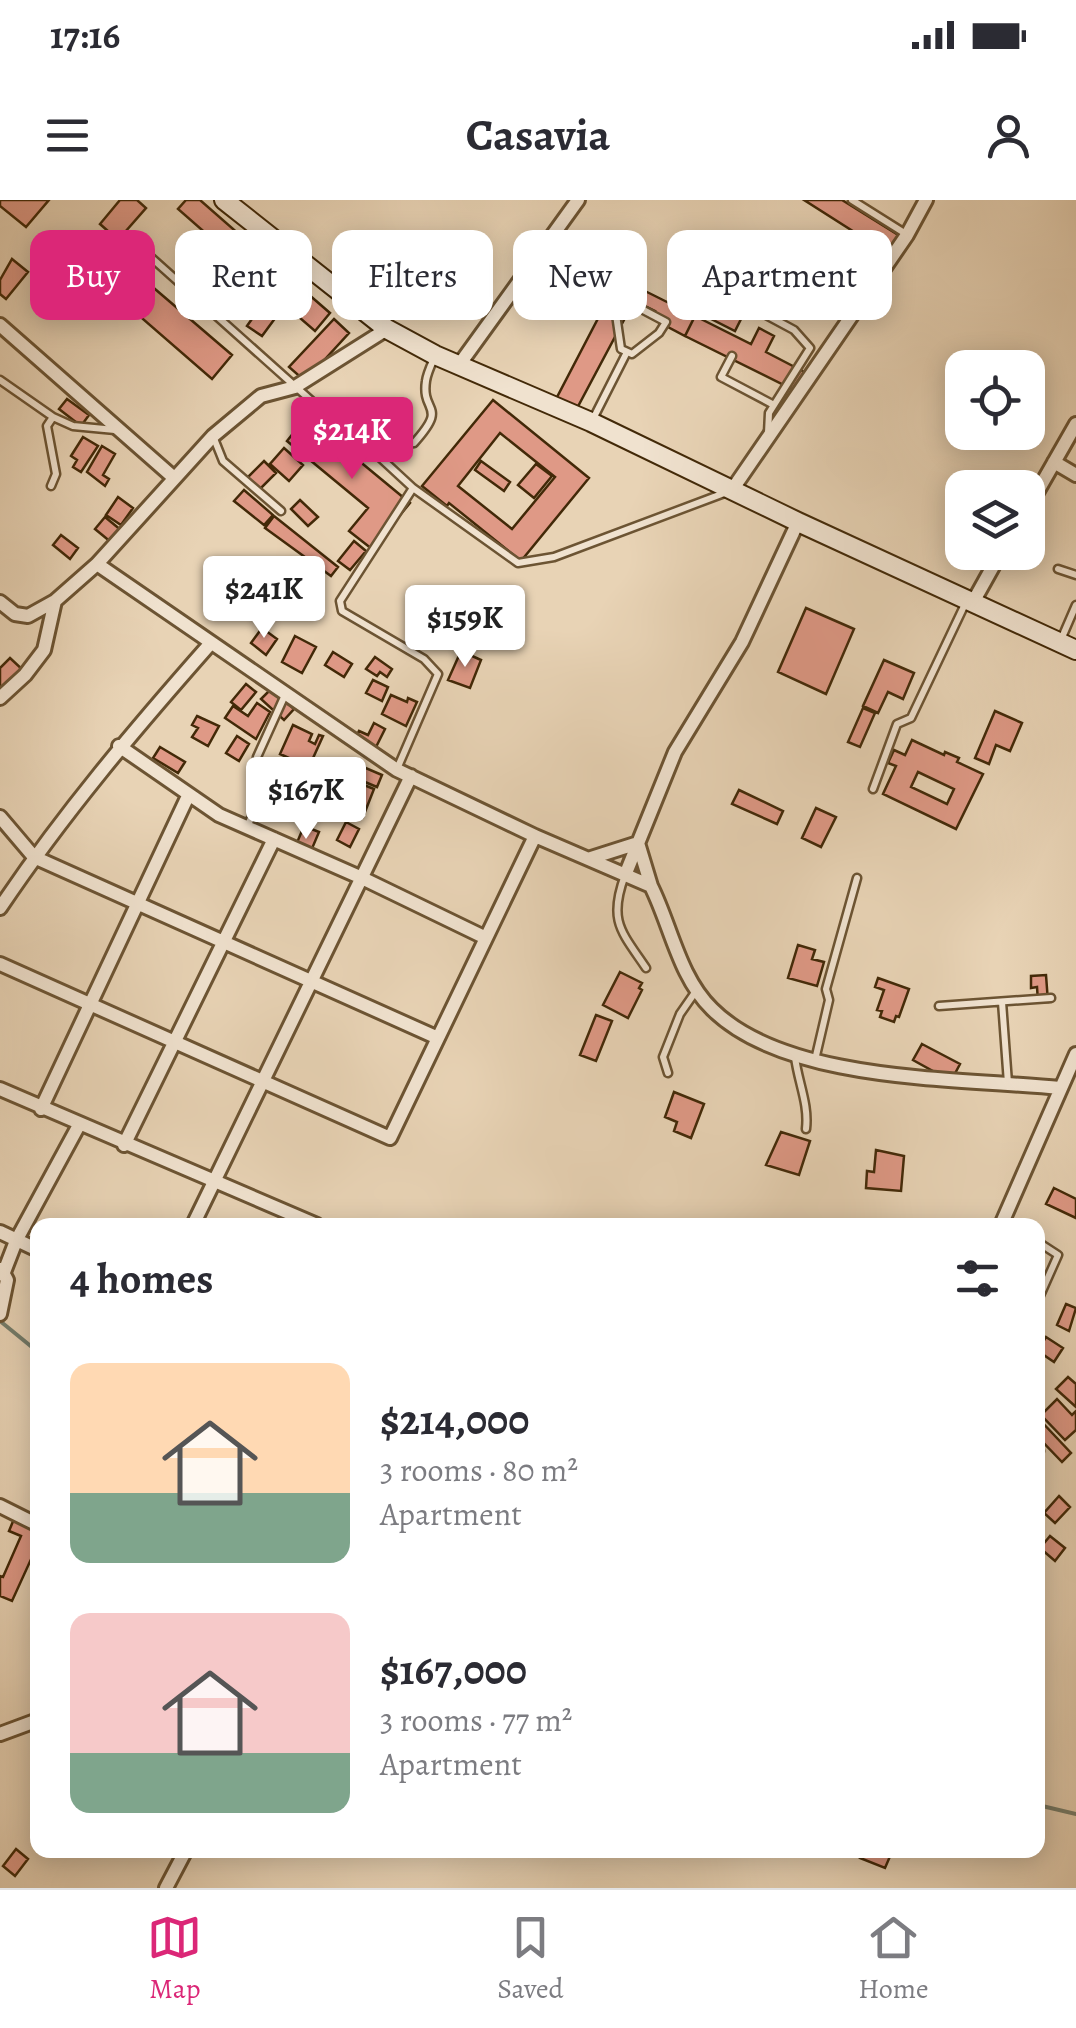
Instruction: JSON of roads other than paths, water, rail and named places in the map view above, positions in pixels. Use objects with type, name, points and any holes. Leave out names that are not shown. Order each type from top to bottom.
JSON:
[{"type":"main road","points":[[224,200],[387,329],[1068,646]]},
{"type":"street","points":[[459,365],[578,200]]},
{"type":"street","points":[[732,490],[907,235],[926,200]]},
{"type":"street","points":[[0,325],[173,477]]},
{"type":"street","points":[[0,602],[15,614],[28,616],[54,601],[97,564],[213,436],[261,396],[294,387],[387,329]]},
{"type":"street","points":[[1045,478],[1076,424]]},
{"type":"street","points":[[1054,462],[1076,475]]},
{"type":"street","points":[[626,874],[675,752],[742,642],[798,522]]},
{"type":"street","points":[[97,564],[396,770],[651,886]]},
{"type":"street","points":[[969,603],[990,570]]},
{"type":"street","points":[[0,698],[44,650],[54,601]]},
{"type":"street","points":[[0,908],[119,746],[210,644]]},
{"type":"street","points":[[119,746],[188,796],[246,827],[486,938]]},
{"type":"street","points":[[196,1218],[411,776]]},
{"type":"street","points":[[41,1109],[188,796]]},
{"type":"street","points":[[0,817],[34,857],[438,1038]]},
{"type":"street","points":[[0,964],[390,1138],[535,836]]},
{"type":"street","points":[[124,1145],[274,839]]},
{"type":"street","points":[[591,858],[638,843]]},
{"type":"street","points":[[638,843],[684,969],[713,1010],[756,1038],[795,1056],[848,1070],[1060,1088]]},
{"type":"street","points":[[1006,1218],[1076,1054]]},
{"type":"street","points":[[0,1089],[300,1218]]},
{"type":"street","points":[[0,1314],[6,1280],[2,1269],[79,1125]]},
{"type":"street","points":[[0,1232],[30,1247]]},
{"type":"street","points":[[0,1506],[30,1521]]},
{"type":"street","points":[[0,1734],[30,1723]]},
{"type":"street","points":[[166,1888],[182,1858]]},
{"type":"lane","points":[[852,200],[907,235]]},
{"type":"lane","points":[[155,261],[413,488],[518,564],[554,557],[732,490]]},
{"type":"lane","points":[[613,294],[666,322],[660,333],[632,354],[627,351],[622,349],[613,294]]},
{"type":"lane","points":[[768,439],[769,413],[810,348],[794,330],[775,320]]},
{"type":"lane","points":[[591,422],[627,351]]},
{"type":"lane","points":[[359,438],[389,446],[414,443],[434,414],[425,383],[435,354]]},
{"type":"lane","points":[[732,356],[721,376],[774,405]]},
{"type":"lane","points":[[0,380],[52,418],[73,426],[117,430]]},
{"type":"lane","points":[[51,486],[56,474],[47,426],[52,418]]},
{"type":"lane","points":[[213,436],[223,461],[282,511]]},
{"type":"lane","points":[[396,770],[438,674],[424,659],[342,611],[340,601],[413,488]]},
{"type":"lane","points":[[1058,568],[1076,574]]},
{"type":"lane","points":[[873,789],[896,724],[911,718],[969,603]]},
{"type":"lane","points":[[1068,646],[1076,605]]},
{"type":"lane","points":[[246,827],[260,798],[257,757],[285,695]]},
{"type":"lane","points":[[626,874],[617,896],[616,922],[646,968]]},
{"type":"lane","points":[[815,1061],[830,1000],[826,988],[857,878]]},
{"type":"lane","points":[[668,1073],[663,1056],[680,1014],[697,990]]},
{"type":"lane","points":[[940,1006],[1051,998]]},
{"type":"lane","points":[[1002,1002],[1008,1083]]},
{"type":"lane","points":[[795,1056],[797,1079],[808,1110],[806,1128]]},
{"type":"lane","points":[[1045,1247],[1058,1255],[1045,1284]]},
{"type":"waterway","points":[[0,1321],[30,1345]]},
{"type":"waterway","points":[[1045,1807],[1076,1814]]}]
